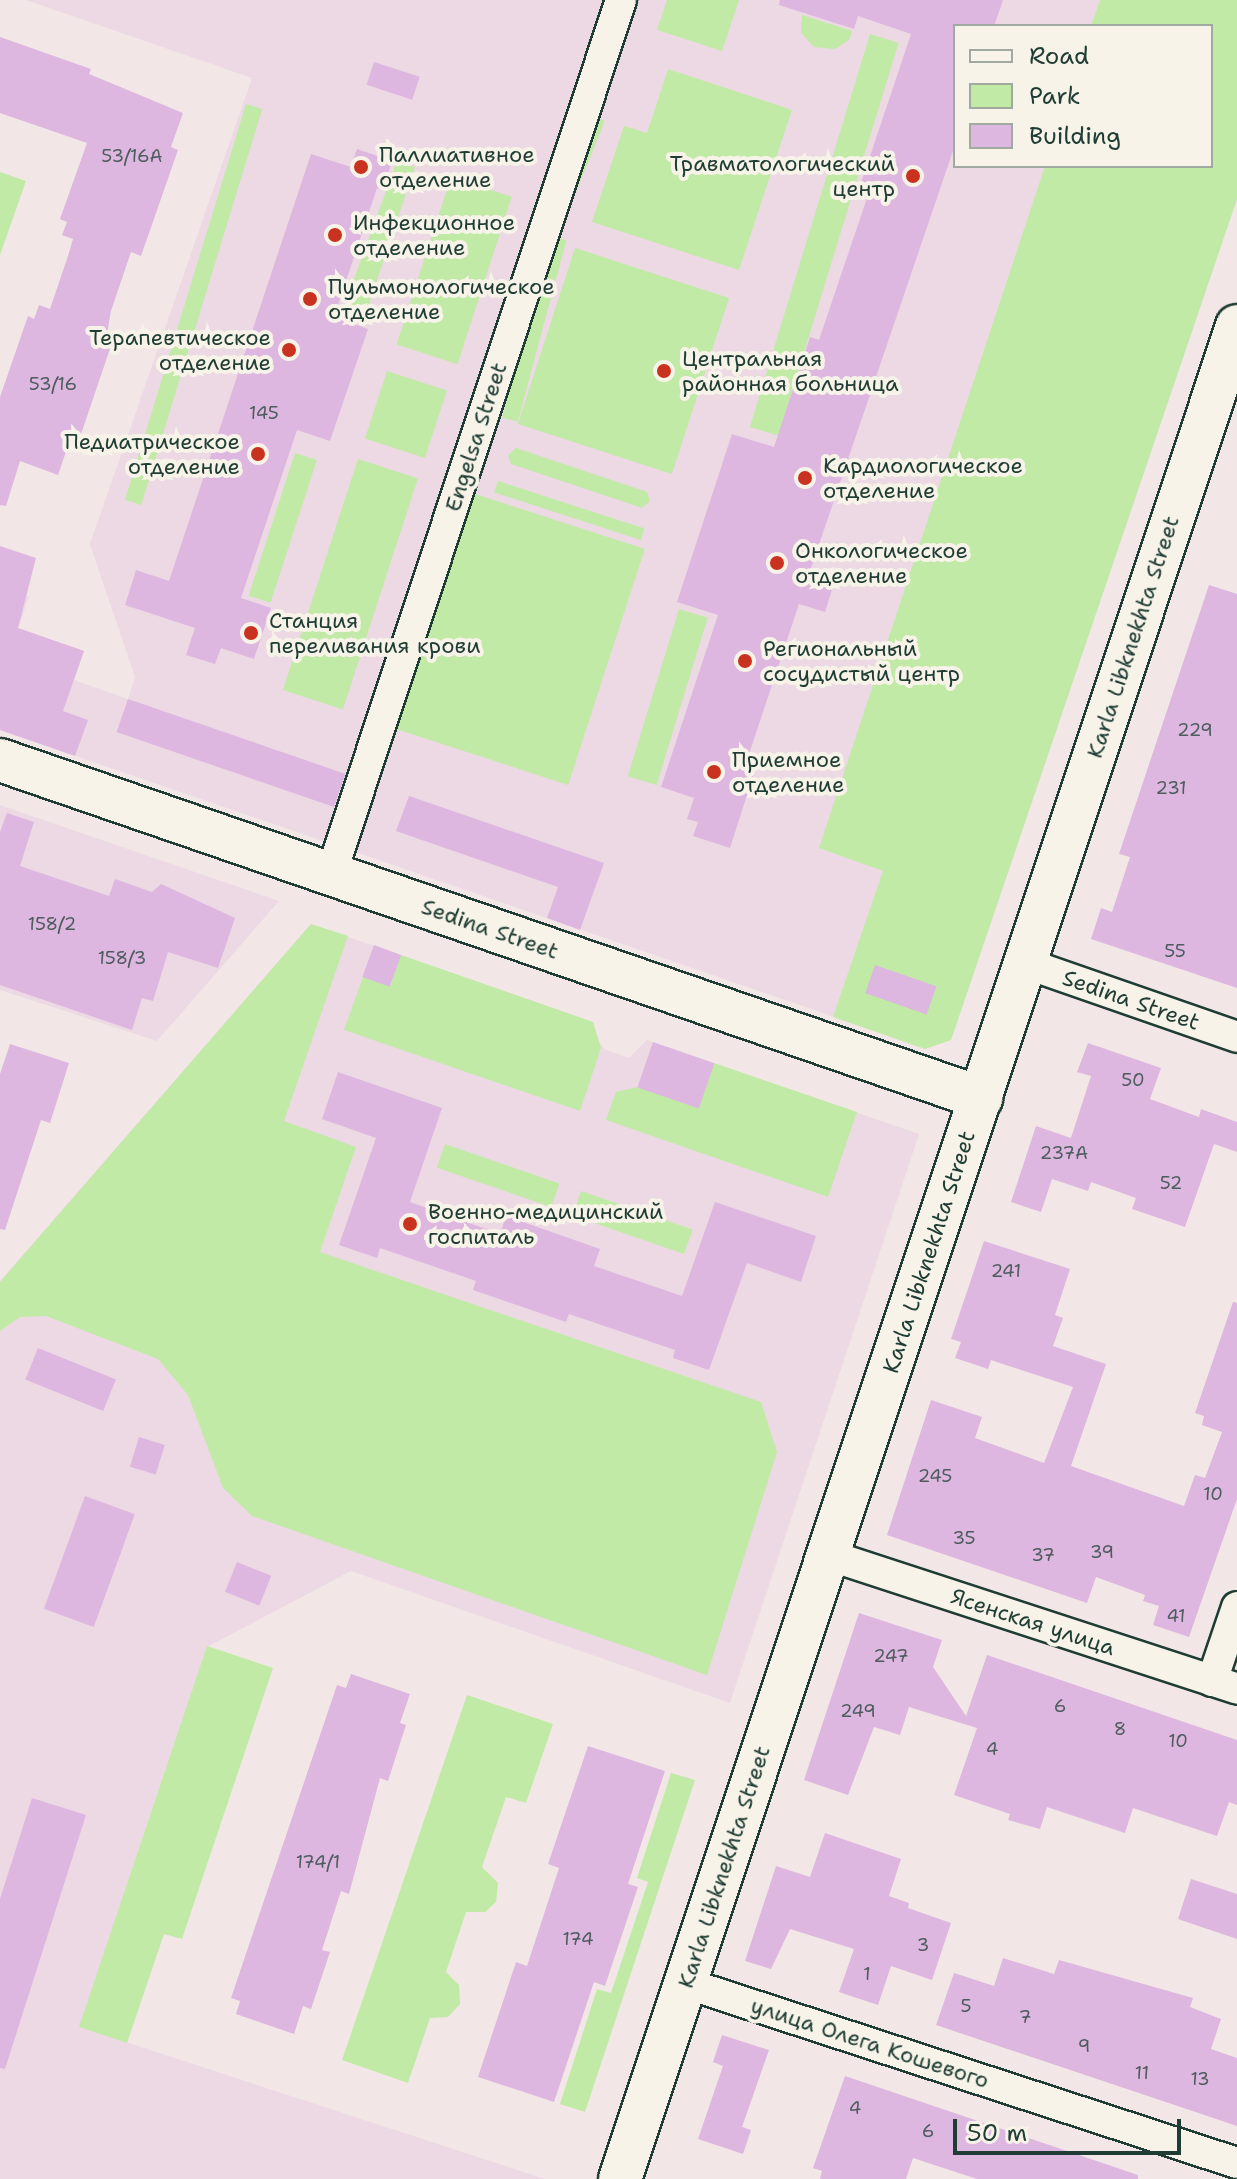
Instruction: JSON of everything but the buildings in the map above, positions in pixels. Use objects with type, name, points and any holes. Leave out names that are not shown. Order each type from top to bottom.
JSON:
[{"type":"street","name":"Engelsa Street","points":[[331,874],[621,0]]},
{"type":"street","name":"Karla Libknekhta Street","points":[[620,2179],[1025,963],[1224,410],[1237,326]]},
{"type":"street","name":"Sedina Street","points":[[0,760],[981,1098]]},
{"type":"street","name":"Sedina Street","points":[[1025,963],[1237,1037]]},
{"type":"street","name":"Ясенская улица","points":[[828,1555],[1224,1685]]},
{"type":"street","points":[[1224,1685],[1237,1607]]},
{"type":"street","name":"улица Олега Кошевого","points":[[685,1983],[1237,2163]]},
{"type":"shaded area","name":"Центральная районная больница","points":[[26,0],[1237,0],[1237,199],[951,1040],[925,1048],[0,730],[0,587],[29,597],[18,628],[84,651],[74,680],[128,699],[135,677],[90,544],[252,78]]},
{"type":"shaded area","points":[[0,805],[279,901],[157,1041],[0,990]]},
{"type":"shaded area","points":[[311,924],[593,1022],[594,1036],[606,1050],[629,1058],[647,1040],[919,1134],[730,1703],[351,1571],[207,1647],[80,2027],[545,2179],[0,2179],[0,1281]]},
{"type":"green space","points":[[667,0],[739,0],[722,51],[657,30]]},
{"type":"green space","points":[[1100,0],[1237,0],[1237,199],[951,1040],[925,1049],[833,1017],[883,871],[819,848],[1044,168],[1213,168],[1213,24],[1092,24]]},
{"type":"green space","points":[[802,15],[852,31],[849,40],[835,49],[814,47],[801,33]]},
{"type":"green space","points":[[870,34],[899,43],[779,436],[750,427]]},
{"type":"green space","points":[[668,69],[792,110],[739,270],[592,222],[624,126],[647,133]]},
{"type":"green space","points":[[246,104],[262,109],[141,505],[125,500]]},
{"type":"green space","points":[[590,115],[605,121],[566,218],[551,212]]},
{"type":"green space","points":[[397,161],[415,167],[364,319],[342,312]]},
{"type":"green space","points":[[0,172],[26,181],[0,255]]},
{"type":"green space","points":[[451,177],[512,197],[457,364],[397,344]]},
{"type":"green space","points":[[551,236],[566,240],[518,422],[502,418]]},
{"type":"green space","points":[[575,248],[729,298],[672,474],[518,424]]},
{"type":"green space","points":[[387,371],[447,390],[425,458],[365,439]]},
{"type":"green space","points":[[516,448],[647,492],[650,501],[642,508],[511,464],[508,455]]},
{"type":"green space","points":[[295,453],[317,460],[271,603],[249,596]]},
{"type":"green space","points":[[358,459],[418,478],[343,710],[283,690]]},
{"type":"green space","points":[[498,481],[644,529],[641,540],[494,492]]},
{"type":"green space","points":[[466,491],[645,549],[568,785],[389,727]]},
{"type":"green space","points":[[679,609],[708,618],[657,785],[628,776]]},
{"type":"green space","points":[[311,924],[348,936],[284,1121],[356,1147],[320,1252],[761,1402],[777,1452],[707,1675],[252,1516],[223,1488],[188,1395],[158,1359],[46,1316],[20,1317],[0,1331],[0,1282]]},
{"type":"green space","points":[[401,955],[593,1022],[601,1048],[580,1111],[344,1030],[363,977],[390,986]]},
{"type":"green space","points":[[714,1063],[857,1112],[828,1197],[606,1120],[616,1092],[637,1087],[698,1108]]},
{"type":"green space","points":[[445,1144],[559,1183],[551,1207],[437,1168]]},
{"type":"green space","points":[[581,1191],[693,1229],[684,1254],[573,1216]]},
{"type":"green space","points":[[207,1646],[273,1668],[182,1939],[164,1934],[127,2043],[79,2027]]},
{"type":"green space","points":[[467,1695],[553,1724],[526,1803],[506,1797],[482,1867],[498,1883],[496,1902],[485,1912],[466,1912],[446,1972],[459,1985],[460,2004],[448,2017],[430,2018],[408,2083],[342,2060]]},
{"type":"green space","points":[[671,1773],[695,1780],[585,2112],[560,2104],[597,1989],[611,1993],[648,1882],[637,1878]]},
{"type":"place","name":"Паллиативное отделение","points":[[361,167]]},
{"type":"place","name":"Травматологический центр","points":[[913,176]]},
{"type":"place","name":"Инфекционное отделение","points":[[335,235]]},
{"type":"place","name":"Пульмонологическое отделение","points":[[310,299]]},
{"type":"place","name":"Терапевтическое отделение","points":[[289,350]]},
{"type":"place","name":"Центральная районная больница","points":[[664,371]]},
{"type":"place","name":"Педиатрическое отделение","points":[[258,454]]},
{"type":"place","name":"Кардиологическое отделение","points":[[805,478]]},
{"type":"place","name":"Онкологическое отделение","points":[[777,563]]},
{"type":"place","name":"Станция переливания крови","points":[[251,633]]},
{"type":"place","name":"Региональный сосудистый центр","points":[[745,661]]},
{"type":"place","name":"Приемное отделение","points":[[714,772]]},
{"type":"place","name":"Военно-медицинский госпиталь","points":[[410,1224]]}]
